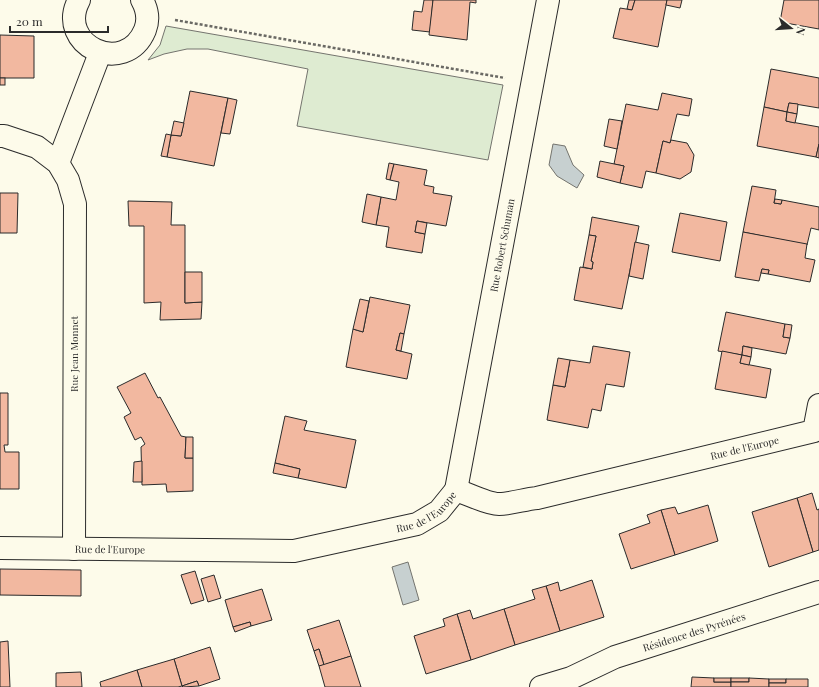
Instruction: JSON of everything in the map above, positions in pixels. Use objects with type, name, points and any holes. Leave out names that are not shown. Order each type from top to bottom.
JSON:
[{"type":"street","points":[[79,0],[75,7],[73,18],[76,30],[82,40],[90,48],[100,53],[112,54],[124,52],[134,46],[142,37],[146,26],[145,7]]},
{"type":"street","name":"Rue Robert Schuman","points":[[456,490],[548,0]]},
{"type":"street","points":[[58,163],[100,53]]},
{"type":"street","name":"Rue Jean Monnet","points":[[0,136],[37,147],[58,163],[68,180],[75,204],[74,548]]},
{"type":"street","name":"Rue de l'Europe","points":[[0,548],[294,551],[417,524],[438,511],[456,490],[499,504],[545,496],[814,431],[819,405]]},
{"type":"street","name":"Résidence des Pyrénées","points":[[542,687],[577,682],[615,657],[819,592]]},
{"type":"path","points":[[145,7],[180,21],[533,82]]},
{"type":"green space","points":[[166,26],[503,85],[488,160],[297,126],[308,69],[208,49],[187,49],[164,54],[148,60],[160,45]]},
{"type":"shaded area","points":[[553,144],[565,146],[573,165],[584,175],[577,188],[557,176],[549,165]]},
{"type":"shaded area","points":[[408,562],[419,600],[403,605],[392,567]]},
{"type":"building","points":[[424,0],[433,0],[430,32],[412,30],[414,11],[422,12]]},
{"type":"building","points":[[433,0],[476,0],[476,3],[470,2],[467,40],[429,35]]},
{"type":"building","points":[[629,0],[635,0],[632,10],[627,9]]},
{"type":"building","points":[[635,0],[667,0],[658,47],[613,38],[620,8],[632,10]]},
{"type":"building","points":[[667,0],[682,0],[680,8],[666,5]]},
{"type":"building","points":[[784,0],[819,0],[819,29],[780,22]]},
{"type":"building","points":[[0,35],[34,36],[34,78],[0,78]]},
{"type":"building","points":[[771,69],[819,78],[819,108],[789,103],[787,112],[764,107]]},
{"type":"building","points":[[0,78],[5,78],[5,85],[0,85]]},
{"type":"building","points":[[190,91],[228,98],[214,166],[167,157],[171,135],[181,136]]},
{"type":"building","points":[[662,93],[692,99],[689,116],[677,114],[670,143],[663,141],[656,173],[646,171],[642,188],[620,183],[624,166],[614,164],[626,104],[658,110]]},
{"type":"building","points":[[228,98],[237,100],[230,134],[221,133]]},
{"type":"building","points":[[789,103],[798,104],[797,114],[787,112]]},
{"type":"building","points":[[764,107],[787,112],[786,121],[819,127],[819,144],[816,157],[757,146]]},
{"type":"building","points":[[787,112],[797,114],[795,123],[786,121]]},
{"type":"building","points":[[609,119],[622,121],[617,149],[604,146]]},
{"type":"building","points":[[174,121],[184,123],[181,136],[171,135]]},
{"type":"building","points":[[166,134],[171,135],[167,157],[161,156]]},
{"type":"building","points":[[671,140],[687,143],[694,155],[691,172],[680,179],[656,173],[663,141],[670,143]]},
{"type":"building","points":[[819,144],[819,158],[816,157]]},
{"type":"building","points":[[600,161],[624,166],[620,183],[597,177]]},
{"type":"building","points":[[389,163],[394,164],[390,180],[386,179]]},
{"type":"building","points":[[394,164],[427,170],[424,185],[434,187],[433,193],[452,196],[446,226],[417,221],[415,232],[425,234],[422,253],[386,247],[389,227],[376,225],[381,197],[396,200],[399,182],[390,180]]},
{"type":"building","points":[[752,186],[776,190],[774,203],[781,204],[782,200],[819,207],[819,230],[811,228],[807,245],[743,232]]},
{"type":"building","points":[[0,193],[18,193],[17,233],[0,233]]},
{"type":"building","points":[[367,194],[381,197],[376,225],[362,222]]},
{"type":"building","points":[[775,199],[782,200],[781,204],[774,203]]},
{"type":"building","points":[[128,201],[172,202],[171,225],[185,225],[185,303],[202,302],[201,319],[160,320],[161,302],[144,303],[144,226],[129,226]]},
{"type":"building","points":[[680,213],[727,222],[720,261],[672,252]]},
{"type":"building","points":[[592,217],[639,226],[622,309],[574,300],[580,267],[592,269],[593,262],[591,261],[596,236],[589,235]]},
{"type":"building","points":[[417,221],[427,223],[425,234],[415,232]]},
{"type":"building","points":[[743,232],[807,244],[805,258],[815,260],[810,282],[768,274],[769,270],[762,269],[759,281],[735,277]]},
{"type":"building","points":[[589,235],[596,236],[591,261],[593,262],[592,269],[583,267]]},
{"type":"building","points":[[635,242],[649,245],[643,279],[629,276]]},
{"type":"building","points":[[762,269],[769,270],[768,274],[761,273]]},
{"type":"building","points":[[185,272],[202,272],[202,302],[185,303]]},
{"type":"building","points":[[370,297],[410,305],[404,334],[400,333],[396,350],[412,354],[407,379],[346,367],[353,329],[363,332]]},
{"type":"building","points":[[360,299],[369,301],[363,332],[353,329]]},
{"type":"building","points":[[726,312],[785,324],[783,337],[790,338],[786,354],[743,346],[742,355],[718,351]]},
{"type":"building","points":[[785,324],[792,325],[790,338],[783,337]]},
{"type":"building","points":[[400,333],[404,334],[401,351],[396,350]]},
{"type":"building","points":[[593,346],[630,352],[624,387],[606,384],[601,411],[592,409],[588,428],[547,420],[553,385],[565,387],[570,360],[590,363]]},
{"type":"building","points":[[743,346],[752,348],[751,357],[742,355]]},
{"type":"building","points":[[722,351],[742,355],[740,363],[771,369],[766,398],[715,389]]},
{"type":"building","points":[[742,355],[751,357],[749,365],[740,363]]},
{"type":"building","points":[[558,358],[570,360],[565,387],[553,385]]},
{"type":"building","points":[[145,373],[181,436],[186,437],[185,458],[193,458],[193,491],[167,492],[166,484],[142,485],[141,447],[145,444],[141,437],[135,440],[124,417],[131,413],[117,387]]},
{"type":"building","points":[[0,393],[8,393],[8,445],[4,445],[5,452],[19,452],[19,489],[0,489]]},
{"type":"building","points":[[285,416],[307,421],[304,430],[356,440],[346,488],[298,478],[300,469],[275,463]]},
{"type":"building","points":[[186,437],[193,437],[193,458],[185,458]]},
{"type":"building","points":[[142,461],[142,482],[133,482],[134,462]]},
{"type":"building","points":[[275,463],[300,469],[298,478],[273,473]]},
{"type":"building","points":[[812,493],[817,510],[819,509],[819,550],[813,552],[797,498]]},
{"type":"building","points":[[797,498],[813,552],[769,567],[752,512]]},
{"type":"building","points":[[708,505],[718,541],[675,555],[661,510],[675,507],[678,514]]},
{"type":"building","points":[[661,510],[675,555],[631,569],[619,534],[650,523],[647,515]]},
{"type":"building","points":[[0,569],[81,570],[81,596],[0,595]]},
{"type":"building","points":[[195,571],[204,600],[191,604],[181,575]]},
{"type":"building","points":[[214,575],[221,598],[208,602],[201,579]]},
{"type":"building","points":[[592,580],[604,617],[560,631],[546,586],[558,582],[560,591]]},
{"type":"building","points":[[546,586],[560,631],[515,645],[504,609],[535,599],[532,590]]},
{"type":"building","points":[[262,589],[272,620],[251,626],[250,622],[233,627],[225,600]]},
{"type":"building","points":[[504,609],[515,645],[471,660],[457,614],[470,610],[473,619]]},
{"type":"building","points":[[457,614],[471,660],[426,674],[414,636],[445,626],[443,619]]},
{"type":"building","points":[[339,620],[351,656],[324,665],[319,649],[314,651],[307,630]]},
{"type":"building","points":[[250,622],[251,626],[235,632],[233,627]]},
{"type":"building","points":[[8,641],[10,687],[0,687],[0,642]]},
{"type":"building","points":[[210,647],[220,679],[199,686],[197,681],[182,686],[174,659]]},
{"type":"building","points":[[319,649],[324,665],[319,666],[314,651]]},
{"type":"building","points":[[351,656],[361,687],[325,687],[319,666]]},
{"type":"building","points":[[174,659],[182,686],[142,687],[137,670]]},
{"type":"building","points":[[137,670],[142,687],[101,687],[100,682]]},
{"type":"building","points":[[81,672],[82,687],[56,687],[56,673]]},
{"type":"building","points":[[692,677],[714,678],[714,682],[731,682],[731,687],[691,687]]},
{"type":"building","points":[[714,678],[731,678],[731,682],[714,682]]},
{"type":"building","points":[[731,678],[749,678],[749,682],[731,682]]},
{"type":"building","points":[[749,678],[769,679],[769,687],[731,687],[731,682],[749,682]]},
{"type":"building","points":[[769,679],[786,679],[786,683],[769,683]]},
{"type":"building","points":[[786,679],[808,679],[808,687],[769,687],[769,683],[786,683]]},
{"type":"building","points":[[197,681],[199,686],[182,686]]}]
